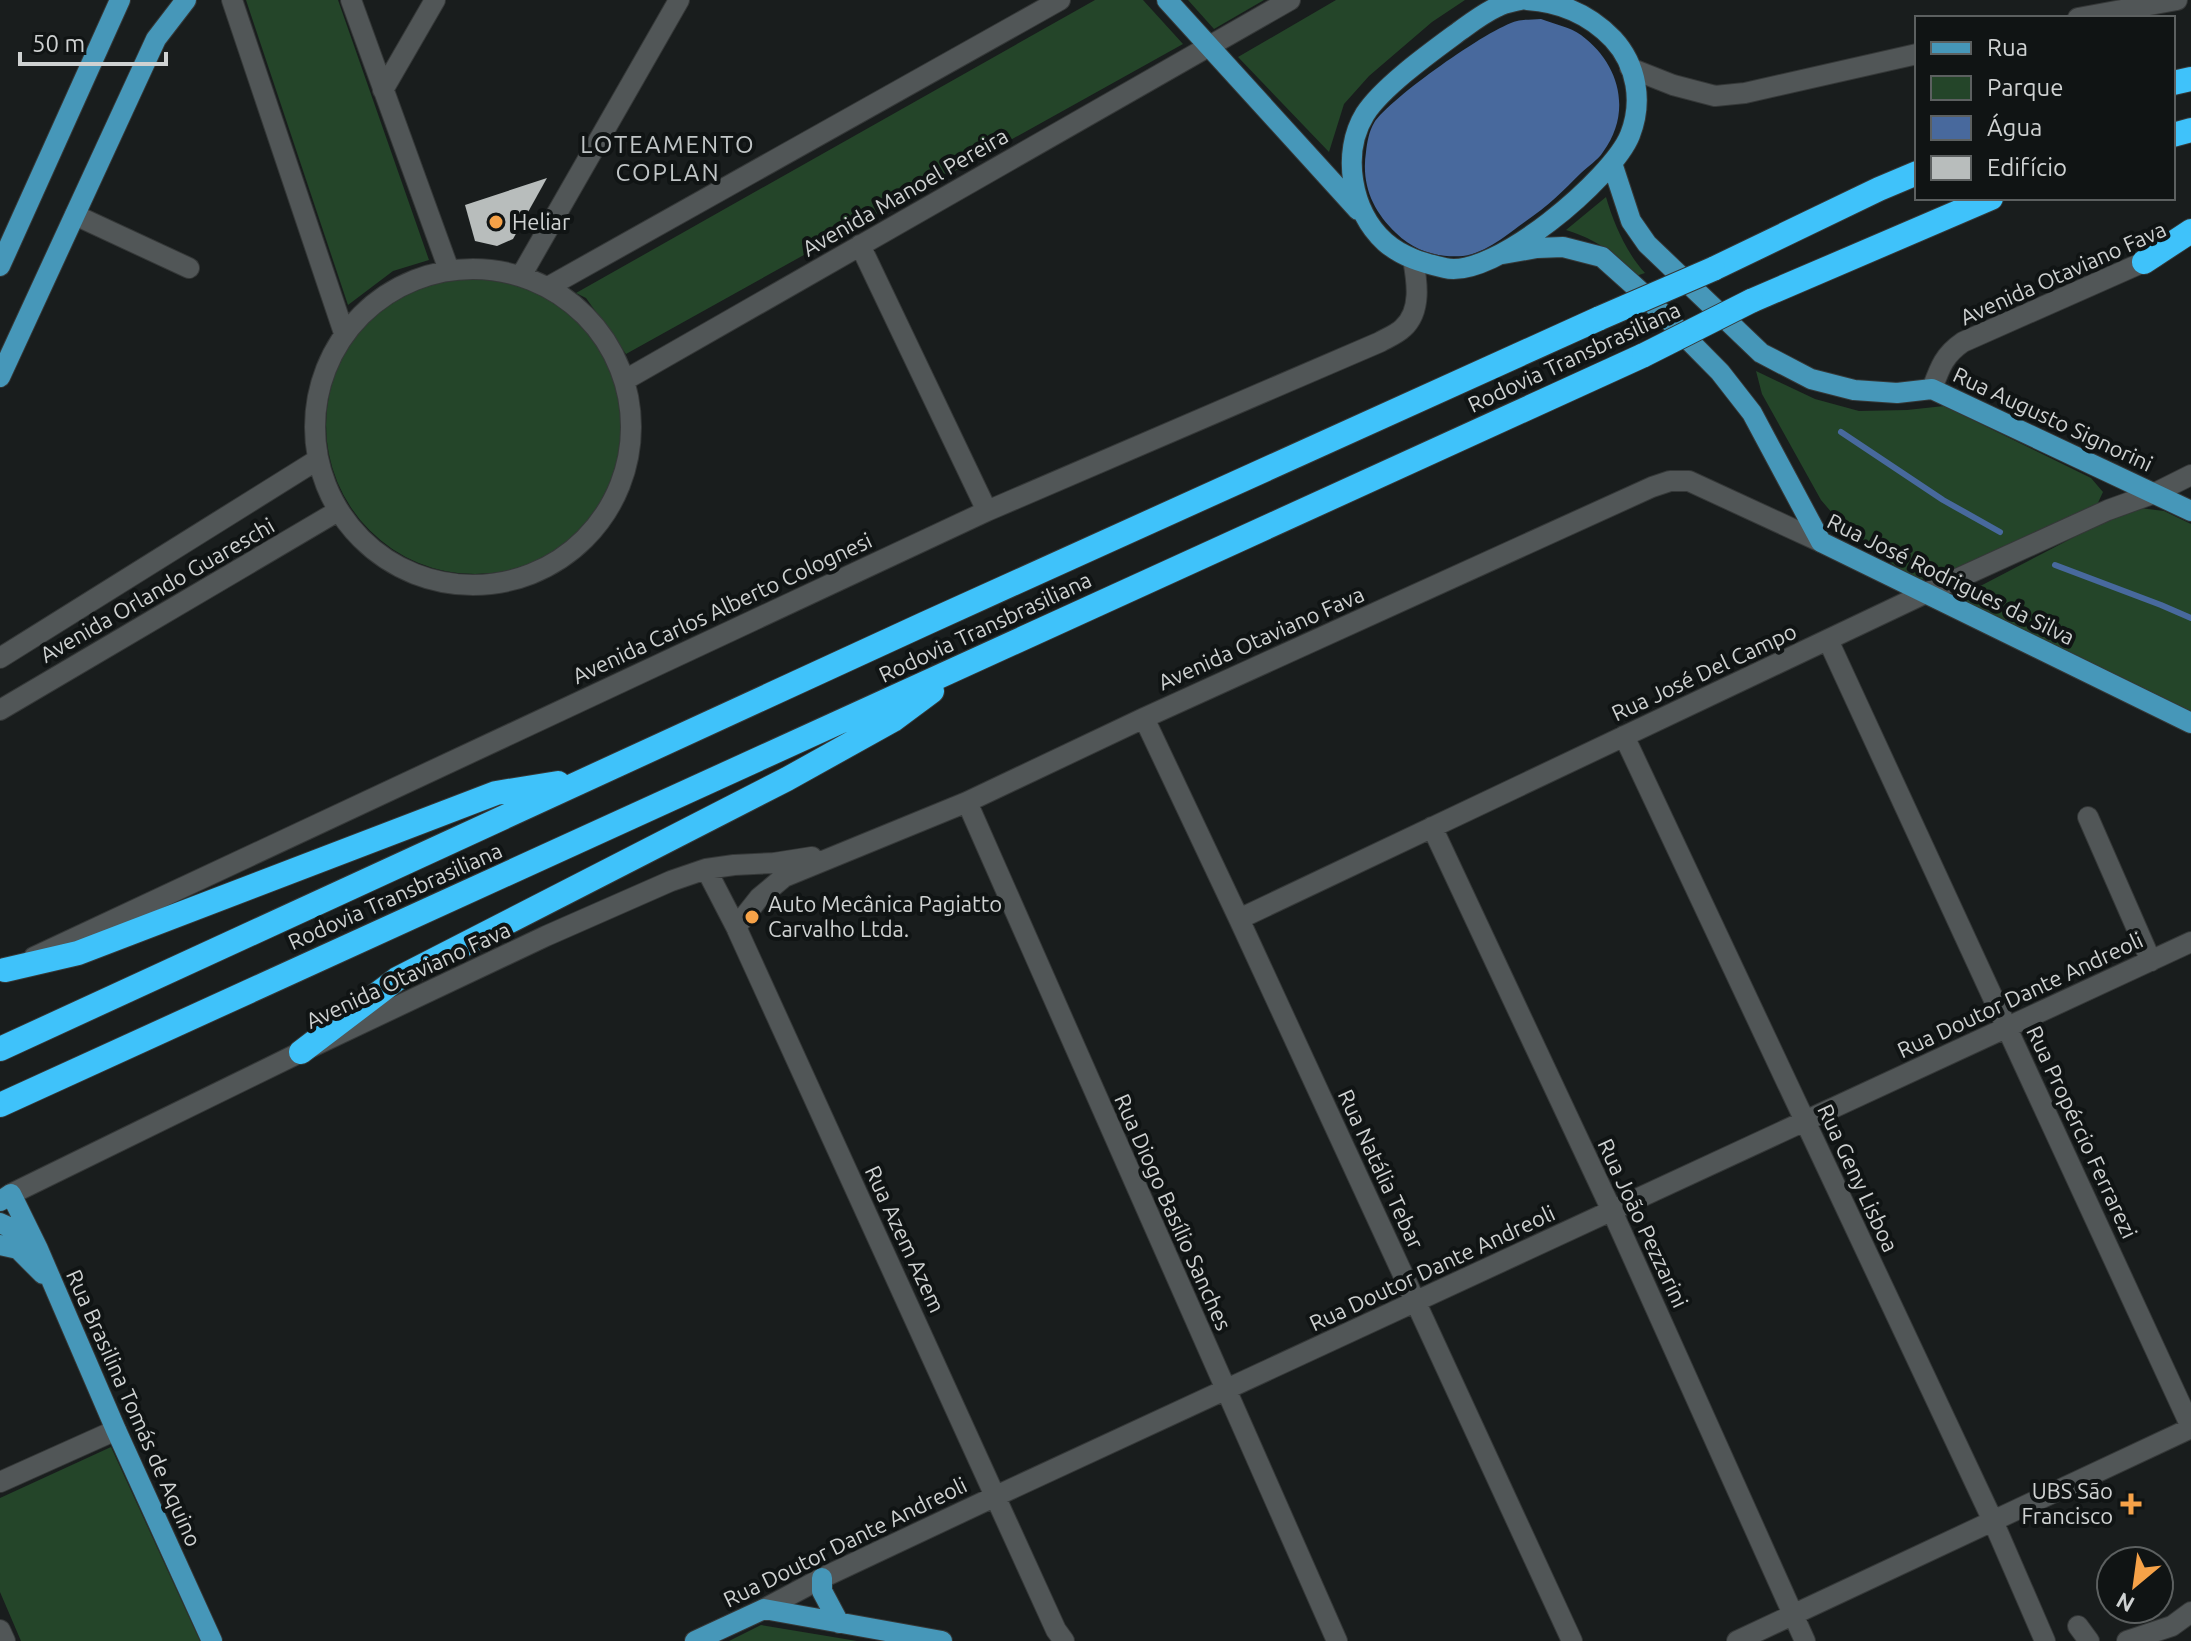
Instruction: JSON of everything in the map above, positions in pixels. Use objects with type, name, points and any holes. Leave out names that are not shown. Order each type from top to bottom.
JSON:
[{"type":"highway","name":"Rodovia Transbrasiliana","points":[[0,1049],[938,617],[1713,269],[1915,174]]},
{"type":"highway","name":"Rodovia Transbrasiliana","points":[[0,1105],[1644,355],[1751,301],[1986,200]]},
{"type":"highway","points":[[2144,262],[2191,231]]},
{"type":"highway","points":[[301,1052],[397,979],[787,779],[893,720],[968,664]]},
{"type":"highway","points":[[3,971],[78,953],[496,793],[588,779]]},
{"type":"main road","points":[[0,266],[120,0]]},
{"type":"main road","points":[[0,377],[156,39],[186,0]]},
{"type":"main road","points":[[1167,0],[1384,241],[1402,255],[1451,270],[1472,267],[1503,254],[1552,220],[1612,163],[1630,135],[1636,109],[1636,83],[1623,50],[1590,19],[1545,1],[1527,0]]},
{"type":"main road","points":[[1363,215],[1353,183],[1351,161],[1354,139],[1365,114],[1383,93],[1434,50],[1498,6],[1520,0]]},
{"type":"main road","points":[[1576,0],[1590,19]]},
{"type":"main road","name":"Rua Augusto Signorini","points":[[1612,163],[1631,221],[1647,244],[1761,353],[1811,379],[1854,390],[1897,393],[1932,389],[2191,511]]},
{"type":"main road","points":[[1503,254],[1563,247],[1602,257],[1640,291],[1720,372],[1752,413],[1821,542]]},
{"type":"main road","name":"Rua José Rodrigues da Silva","points":[[1821,542],[2191,723]]},
{"type":"main road","name":"Rua Brasilina Tomás de Aquino","points":[[6,1198],[38,1249],[212,1641]]},
{"type":"main road","points":[[0,1223],[22,1233],[38,1249]]},
{"type":"main road","points":[[0,1245],[18,1249],[53,1286]]},
{"type":"main road","points":[[822,1578],[822,1591],[839,1623]]},
{"type":"main road","points":[[764,1609],[942,1641]]},
{"type":"main road","name":"Rua Doutor Dante Andreoli","points":[[695,1641],[764,1609]]},
{"type":"street","points":[[232,0],[344,333]]},
{"type":"street","points":[[351,0],[449,270]]},
{"type":"street","points":[[383,90],[435,0]]},
{"type":"street","points":[[521,276],[679,0]]},
{"type":"street","points":[[548,287],[1060,0]]},
{"type":"street","points":[[1209,46],[1290,0]]},
{"type":"street","points":[[2089,16],[2177,0]]},
{"type":"street","name":"Avenida Manoel Pereira","points":[[625,380],[1209,46]]},
{"type":"street","points":[[1630,68],[1673,85],[1715,96],[1745,93],[1915,54]]},
{"type":"street","points":[[75,215],[189,268]]},
{"type":"street","name":"Avenida Otaviano Fava","points":[[1932,389],[1950,352],[1963,342],[2191,244]]},
{"type":"street","points":[[860,245],[987,511]]},
{"type":"street","name":"Avenida Carlos Alberto Colognesi","points":[[3,971],[987,511],[1392,335],[1404,328],[1414,310],[1417,293],[1413,259]]},
{"type":"street","points":[[485,269],[521,276],[548,287],[581,311],[599,332],[608,343],[625,380],[633,431],[624,481],[600,525],[562,560],[516,581],[465,587],[415,576],[371,550],[338,511],[325,487],[317,460],[314,427],[317,394],[327,362],[344,333],[373,303],[409,282],[449,270],[485,269]]},
{"type":"street","name":"Avenida Orlando Guareschi","points":[[0,658],[317,460]]},
{"type":"street","name":"Rua José Del Campo","points":[[1239,919],[1926,593],[2191,475]]},
{"type":"street","name":"Avenida Otaviano Fava","points":[[736,927],[759,898],[784,877],[967,802],[1652,487],[1670,481],[1689,481]]},
{"type":"street","name":"Rua José Rodrigues da Silva","points":[[1689,481],[1821,542]]},
{"type":"street","name":"Avenida Orlando Guareschi","points":[[0,710],[338,511]]},
{"type":"street","name":"Rua Propércio Ferrarezi","points":[[1828,640],[2191,1427]]},
{"type":"street","name":"Rua Natália Tebar","points":[[1144,718],[1572,1641]]},
{"type":"street","name":"Rua Geny Lisboa","points":[[1624,736],[1993,1521],[2045,1641]]},
{"type":"street","name":"Rua Diogo Basílio Sanches","points":[[967,802],[1337,1641]]},
{"type":"street","points":[[2088,817],[2151,961]]},
{"type":"street","name":"Rua João Pezzarini","points":[[1432,827],[1612,1211],[1805,1641]]},
{"type":"street","name":"Avenida Otaviano Fava","points":[[6,1198],[301,1052],[546,936],[671,881],[706,869],[774,863],[856,849]]},
{"type":"street","name":"Rua Azem Azem","points":[[706,869],[736,927],[1059,1637]]},
{"type":"street","name":"Rua Doutor Dante Andreoli","points":[[764,1609],[822,1578],[996,1496],[2191,942]]},
{"type":"street","points":[[1737,1641],[2191,1427]]},
{"type":"street","points":[[0,1482],[116,1430]]},
{"type":"street","points":[[2127,1641],[2172,1626],[2191,1612]]},
{"type":"street","points":[[0,1630],[5,1641]]},
{"type":"green space","points":[[246,0],[338,0],[429,260],[393,271],[348,305]]},
{"type":"green space","points":[[1095,0],[1143,0],[1183,44],[626,354],[586,298],[576,293]]},
{"type":"green space","points":[[1188,0],[1264,0],[1214,29]]},
{"type":"green space","points":[[1336,0],[1465,0],[1432,22],[1369,76],[1344,104],[1329,152],[1238,57]]},
{"type":"green space","points":[[1606,197],[1621,237],[1645,273],[1636,276],[1604,248],[1566,230]]},
{"type":"green space","points":[[475,276],[504,279],[532,288],[558,301],[580,320],[599,342],[612,368],[621,396],[624,425],[621,454],[612,482],[599,508],[580,530],[558,549],[532,562],[504,571],[475,574],[446,571],[418,562],[392,549],[370,530],[351,508],[338,482],[329,454],[326,425],[329,396],[338,368],[351,342],[370,320],[392,301],[418,288],[446,279]]},
{"type":"green space","points":[[1756,371],[1815,399],[1859,411],[1944,406],[2091,478],[2103,492],[2096,507],[1928,580],[1915,578],[1857,542],[1821,500],[1762,394]]},
{"type":"green space","points":[[2132,507],[2164,511],[2191,524],[2191,716],[1960,605],[1965,594]]},
{"type":"green space","points":[[111,1447],[200,1641],[21,1641],[0,1592],[0,1498]]},
{"type":"green space","points":[[761,1625],[857,1641],[729,1641]]},
{"type":"water","points":[[1541,19],[1577,32],[1594,46],[1613,74],[1618,89],[1618,120],[1603,152],[1534,216],[1488,247],[1472,254],[1454,256],[1427,252],[1411,244],[1381,216],[1370,197],[1365,164],[1374,123],[1418,82],[1463,50],[1503,26]]},
{"type":"building","name":"Heliar","points":[[547,178],[513,239],[497,246],[475,241],[465,205]]},
{"type":"waterway","points":[[1841,432],[1943,500],[2000,532]]},
{"type":"waterway","points":[[2055,565],[2191,618]]},
{"type":"place","name":"Heliar","points":[[496,222]]},
{"type":"place","name":"Auto Mecânica Pagiatto Carvalho Ltda.","points":[[752,917]]},
{"type":"place","name":"UBS São Francisco","points":[[2131,1504]]},
{"type":"district","name":"LOTEAMENTO COPLAN","points":[[668,159]]}]
